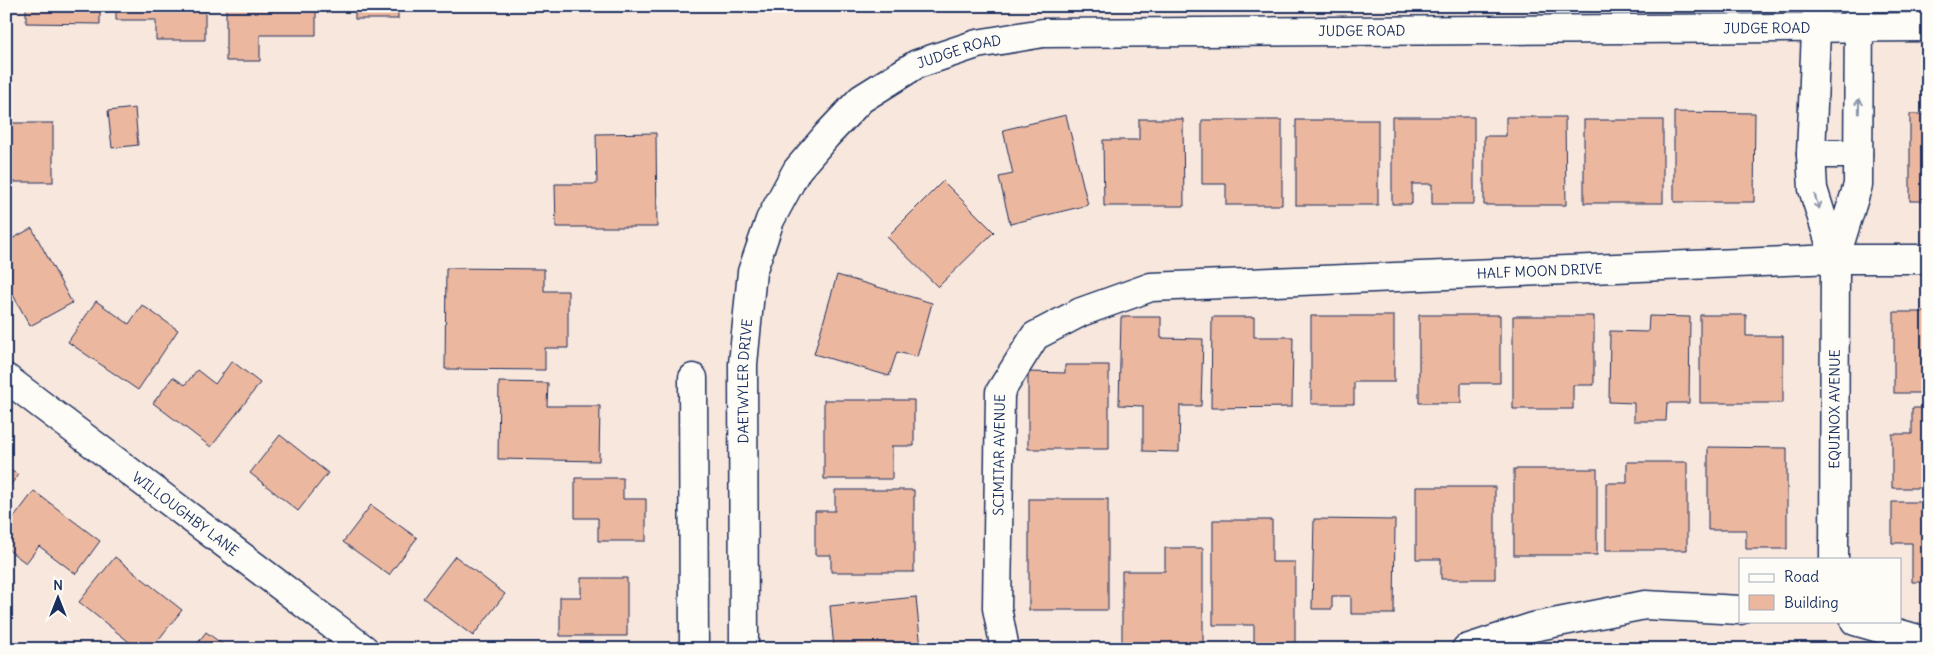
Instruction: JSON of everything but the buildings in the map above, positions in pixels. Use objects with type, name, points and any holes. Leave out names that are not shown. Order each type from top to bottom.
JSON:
[{"type":"street","name":"JUDGE ROAD","points":[[827,135],[861,99],[916,64],[976,44],[1044,33],[1816,17],[1860,17],[1928,27]]},
{"type":"street","name":"EQUINOX AVENUE","points":[[1816,17],[1811,154],[1813,189],[1835,259]]},
{"type":"street","name":"EQUINOX AVENUE","points":[[1834,558],[1835,259],[1858,185],[1860,17]]},
{"type":"street","name":"DAETWYLER DRIVE","points":[[744,649],[743,364],[752,272],[770,220],[797,170],[827,135]]},
{"type":"street","points":[[1811,154],[1858,154]]},
{"type":"street","name":"HALF MOON DRIVE","points":[[1151,288],[1835,259],[1928,259]]},
{"type":"street","name":"SCIMITAR AVENUE","points":[[1005,649],[996,608],[1000,392],[1035,336],[1081,312],[1151,288]]},
{"type":"street","name":"WILLOUGHBY LANE","points":[[6,378],[364,649]]},
{"type":"street","points":[[693,378],[694,649]]},
{"type":"street","points":[[1466,649],[1533,627],[1645,605],[1739,610]]},
{"type":"street","points":[[1858,622],[1928,642]]}]
